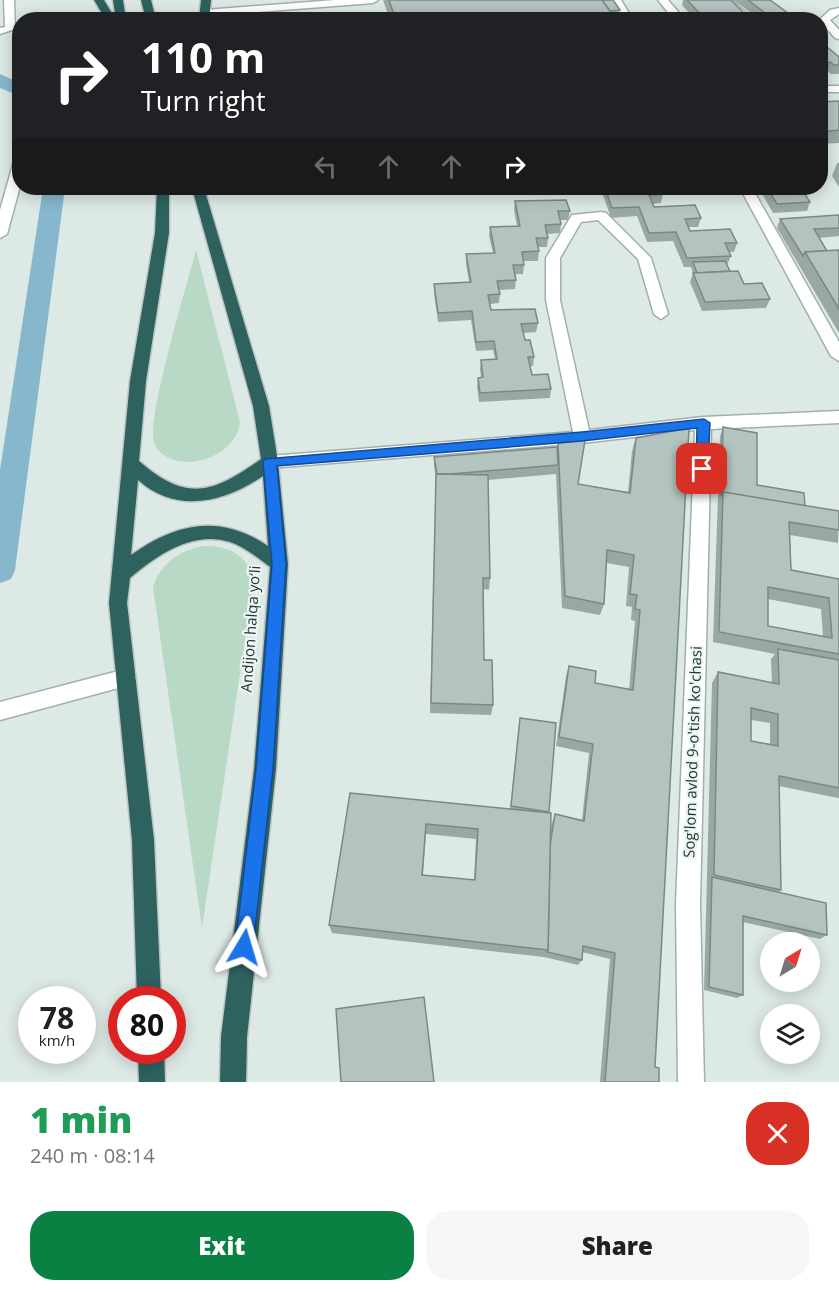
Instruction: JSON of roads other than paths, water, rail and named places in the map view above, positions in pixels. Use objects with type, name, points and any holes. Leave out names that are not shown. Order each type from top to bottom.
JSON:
[{"type":"highway","points":[[149,986],[143,840],[118,603],[138,381],[162,233],[163,195]]},
{"type":"highway","name":"Andijon halqa yo‘li","points":[[200,195],[261,406],[270,462],[279,564],[265,769],[234,1037],[233,1082]]},
{"type":"highway","points":[[130,463],[144,477],[163,490],[186,496],[210,495],[230,489],[270,462]]},
{"type":"highway","points":[[121,574],[143,554],[170,540],[201,532],[230,534],[254,545],[279,564]]},
{"type":"highway","points":[[151,1064],[152,1082]]},
{"type":"street","points":[[0,31],[10,29],[9,0]]},
{"type":"street","points":[[233,12],[306,2],[373,0]]},
{"type":"street","points":[[726,0],[740,12]]},
{"type":"street","points":[[664,1],[677,1]]},
{"type":"street","points":[[828,24],[839,36]]},
{"type":"street","points":[[0,234],[12,190]]},
{"type":"street","points":[[750,195],[839,356]]},
{"type":"street","points":[[582,436],[553,300],[553,258],[577,218],[601,216],[644,258],[661,314]]},
{"type":"street","points":[[270,462],[582,436],[704,423],[839,417]]},
{"type":"street","name":"Sog'lom avlod 9-o'tish ko'chasi","points":[[691,1082],[688,904],[704,423]]},
{"type":"street","points":[[0,711],[126,678]]},
{"type":"waterway","points":[[0,80],[12,87]]},
{"type":"waterway","points":[[0,570],[53,195]]}]
